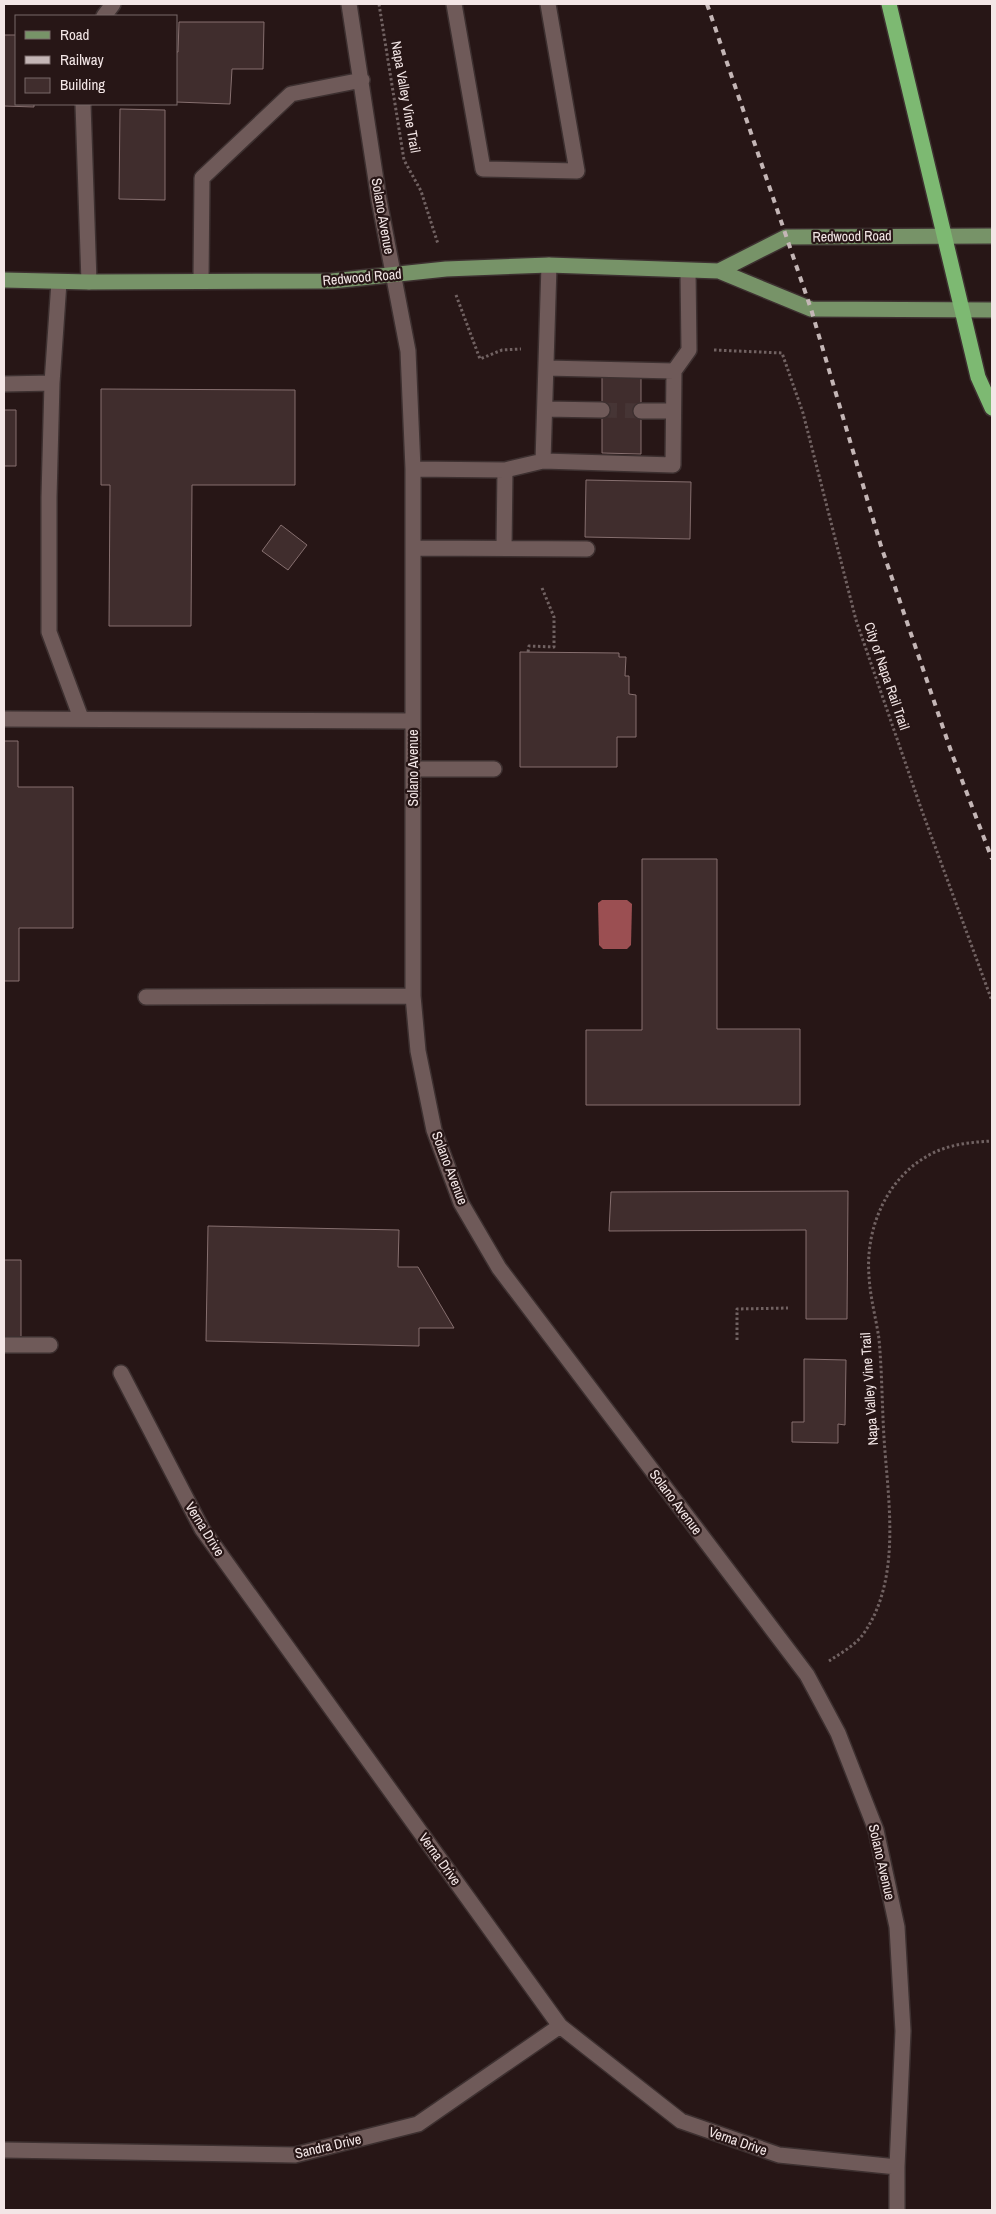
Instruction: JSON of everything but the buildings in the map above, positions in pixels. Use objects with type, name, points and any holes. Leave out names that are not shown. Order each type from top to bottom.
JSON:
[{"type":"highway","points":[[889,4],[978,378],[992,408]]},
{"type":"main road","name":"Redwood Road","points":[[719,271],[786,237],[992,236]]},
{"type":"main road","name":"Redwood Road","points":[[4,280],[59,282],[332,281],[446,269],[549,265],[719,271],[811,309],[992,310]]},
{"type":"street","points":[[105,15],[113,4]]},
{"type":"street","name":"Solano Avenue","points":[[349,4],[379,200],[408,350],[413,469],[413,996],[418,1051],[434,1130],[461,1203],[499,1268],[807,1674],[838,1733],[876,1830],[896,1927],[903,2031],[897,2210]]},
{"type":"street","points":[[454,4],[483,169],[576,171],[548,4]]},
{"type":"street","points":[[201,280],[202,178],[291,94],[362,80]]},
{"type":"street","points":[[82,105],[89,282]]},
{"type":"street","points":[[544,461],[549,265]]},
{"type":"street","points":[[413,469],[505,470],[544,461],[673,465],[674,371],[689,350],[688,271]]},
{"type":"street","points":[[59,282],[52,383],[49,497],[49,632],[81,718]]},
{"type":"street","points":[[546,368],[674,371]]},
{"type":"street","points":[[4,384],[52,383]]},
{"type":"street","points":[[545,409],[602,410]]},
{"type":"street","points":[[641,411],[673,411]]},
{"type":"street","points":[[504,548],[505,470]]},
{"type":"street","points":[[413,548],[587,549]]},
{"type":"street","points":[[4,719],[414,721]]},
{"type":"street","points":[[413,769],[494,769]]},
{"type":"street","points":[[146,997],[413,996]]},
{"type":"street","points":[[4,1345],[50,1345]]},
{"type":"street","name":"Verna Drive","points":[[121,1373],[202,1529],[560,2026],[681,2121],[779,2156],[897,2167]]},
{"type":"street","name":"Sandra Drive","points":[[4,2150],[295,2155],[418,2124],[560,2026]]},
{"type":"path","name":"Napa Valley Vine Trail","points":[[379,4],[404,160],[421,191]]},
{"type":"path","name":"City of Napa Rail Trail","points":[[782,353],[803,413],[856,620],[922,811],[992,1001]]},
{"type":"path","points":[[528,652],[529,646],[554,646],[554,617],[542,588]]},
{"type":"path","name":"Napa Valley Vine Trail","points":[[807,1674],[852,1646],[864,1634],[885,1583],[889,1520],[878,1339],[869,1275],[870,1248],[877,1217],[889,1191],[906,1172],[933,1153],[962,1144],[992,1141]]},
{"type":"path","points":[[737,1340],[737,1308],[788,1308]]},
{"type":"shaded area","points":[[602,900],[627,900],[632,904],[631,945],[627,949],[603,949],[599,945],[598,903]]},
{"type":"tunnel","points":[[602,410],[641,411]]},
{"type":"railway","points":[[707,4],[811,309],[881,546],[952,754],[992,859]]}]
